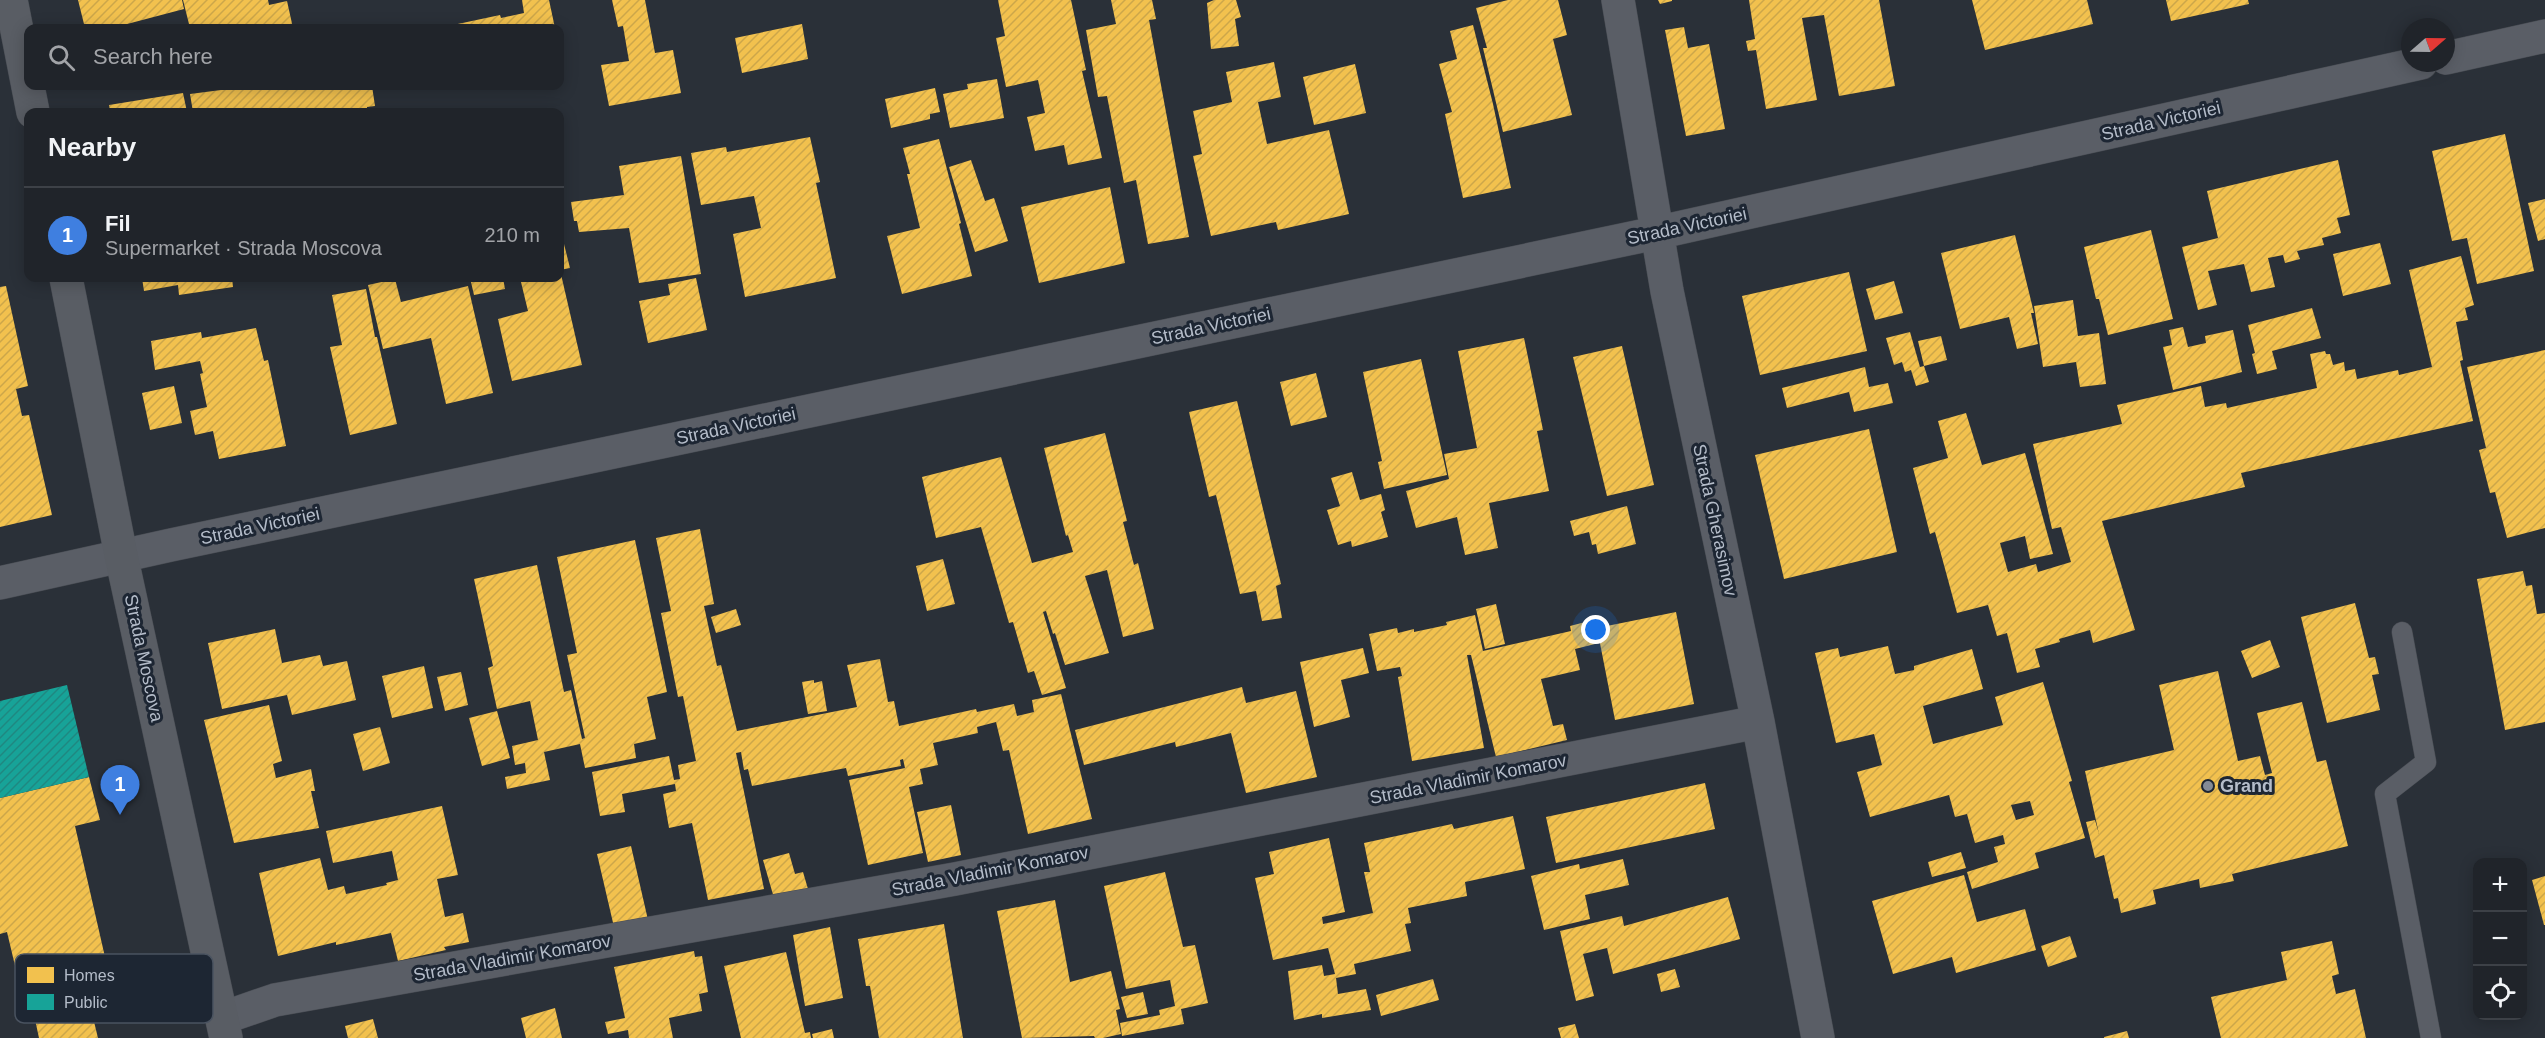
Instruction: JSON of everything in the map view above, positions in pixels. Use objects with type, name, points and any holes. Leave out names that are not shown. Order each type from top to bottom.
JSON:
[{"type":"street","points":[[11,0],[24,66]]},
{"type":"street","name":"Strada Gherasimov","points":[[1618,0],[1656,233],[1758,722],[1818,1038]]},
{"type":"street","points":[[2455,55],[2545,36]]},
{"type":"street","name":"Strada Victoriei","points":[[0,583],[121,555],[1656,233],[2401,67]]},
{"type":"street","points":[[29,90],[32,108]]},
{"type":"street","name":"Strada Moscova","points":[[67,282],[121,555],[208,954]]},
{"type":"street","name":"Strada Vladimir Komarov","points":[[224,1028],[275,1000],[955,879],[1758,722]]},
{"type":"street","name":"Strada Moscova","points":[[213,977],[224,1028]]},
{"type":"lane","points":[[2402,632],[2426,762],[2385,794],[2431,1038]]},
{"type":"building: Homes","points":[[78,0],[182,0],[184,9],[127,24],[84,24]]},
{"type":"building: Homes","points":[[183,0],[268,0],[269,5],[287,1],[292,24],[189,24]]},
{"type":"building: Homes","points":[[522,0],[549,0],[554,24],[458,24],[500,15],[501,18],[524,13]]},
{"type":"building: Homes","points":[[612,0],[645,0],[655,53],[673,50],[681,93],[609,106],[601,65],[629,61],[623,26],[618,27]]},
{"type":"building: Homes","points":[[998,0],[1071,0],[1086,70],[1082,71],[1102,158],[1068,165],[1064,145],[1035,151],[1027,117],[1045,113],[1038,80],[1006,87],[996,38],[1005,36]]},
{"type":"building: Homes","points":[[1111,0],[1152,0],[1156,19],[1149,20],[1189,237],[1148,244],[1136,180],[1124,183],[1107,96],[1098,97],[1086,30],[1116,24]]},
{"type":"building: Homes","points":[[1214,0],[1236,0],[1241,17],[1235,19],[1239,46],[1211,49],[1207,3]]},
{"type":"building: Homes","points":[[1508,0],[1558,0],[1567,35],[1553,39],[1572,115],[1503,132],[1483,48],[1487,48],[1476,8]]},
{"type":"building: Homes","points":[[1658,0],[1672,0],[1672,1],[1660,4]]},
{"type":"building: Homes","points":[[1749,0],[1879,0],[1895,86],[1839,96],[1824,15],[1802,18],[1817,100],[1766,109],[1756,50],[1748,51],[1746,41],[1755,39]]},
{"type":"building: Homes","points":[[1972,0],[2087,0],[2093,24],[1985,50]]},
{"type":"building: Homes","points":[[2166,0],[2248,0],[2249,4],[2171,21]]},
{"type":"building: Homes","points":[[802,24],[808,59],[742,73],[735,38]]},
{"type":"building: Homes","points":[[1473,25],[1511,188],[1463,198],[1445,114],[1452,112],[1439,64],[1457,59],[1450,31]]},
{"type":"building: Homes","points":[[1684,27],[1688,48],[1709,44],[1725,129],[1686,136],[1665,30]]},
{"type":"building: Homes","points":[[1274,62],[1281,97],[1258,102],[1267,144],[1329,130],[1349,214],[1278,230],[1276,222],[1211,236],[1193,156],[1202,154],[1193,111],[1232,102],[1226,72]]},
{"type":"building: Homes","points":[[1355,64],[1366,113],[1314,125],[1303,77]]},
{"type":"building: Homes","points":[[997,79],[1004,118],[950,128],[943,94],[968,89],[967,84]]},
{"type":"building: Homes","points":[[935,88],[940,112],[930,114],[930,119],[891,128],[885,99]]},
{"type":"building: Homes","points":[[221,90],[373,90],[375,106],[367,108],[192,108],[190,94]]},
{"type":"building: Homes","points":[[183,93],[186,108],[109,108],[109,105]]},
{"type":"building: Homes","points":[[2505,134],[2534,271],[2477,284],[2467,238],[2452,241],[2432,151]]},
{"type":"building: Homes","points":[[810,137],[820,182],[816,183],[836,278],[745,297],[733,234],[761,228],[754,196],[701,205],[691,153],[726,147],[727,152]]},
{"type":"building: Homes","points":[[939,139],[972,276],[902,294],[887,236],[920,228],[903,148]]},
{"type":"building: Homes","points":[[681,156],[701,274],[639,283],[629,228],[579,232],[577,221],[574,221],[571,202],[624,195],[619,166]]},
{"type":"building: Homes","points":[[971,160],[985,201],[994,198],[1008,241],[975,252],[949,167]]},
{"type":"building: Homes","points":[[2338,160],[2350,215],[2337,218],[2341,233],[2322,238],[2324,245],[2297,251],[2300,259],[2285,263],[2283,255],[2268,258],[2275,287],[2251,292],[2244,264],[2208,271],[2217,305],[2198,310],[2182,247],[2218,238],[2207,191]]},
{"type":"building: Homes","points":[[1110,187],[1125,263],[1039,283],[1021,207]]},
{"type":"building: Homes","points":[[2545,199],[2545,239],[2538,241],[2528,203]]},
{"type":"building: Homes","points":[[2151,230],[2173,319],[2108,335],[2099,299],[2096,299],[2084,247]]},
{"type":"building: Homes","points":[[2015,235],[2034,313],[2031,313],[2038,344],[2017,349],[2009,317],[1960,329],[1941,253]]},
{"type":"building: Homes","points":[[2380,243],[2391,284],[2343,296],[2333,254]]},
{"type":"building: Homes","points":[[564,244],[570,268],[564,269]]},
{"type":"building: Homes","points":[[2461,256],[2474,305],[2465,308],[2468,320],[2456,322],[2463,360],[2460,361],[2473,421],[2241,473],[2245,487],[2102,521],[2135,630],[2093,643],[2090,630],[2059,639],[2060,642],[2035,649],[2040,667],[2017,673],[2007,633],[1997,636],[1988,605],[1957,613],[1935,532],[1930,534],[1913,468],[1948,458],[1938,421],[1966,413],[1982,465],[2025,453],[2053,554],[2030,559],[2025,536],[2000,543],[2008,572],[2036,564],[2038,572],[2071,562],[2061,527],[2052,529],[2033,444],[2122,424],[2117,405],[2201,386],[2205,407],[2226,403],[2227,408],[2317,388],[2310,354],[2325,351],[2326,354],[2330,354],[2333,365],[2344,362],[2345,371],[2355,369],[2357,379],[2398,370],[2399,375],[2432,367],[2409,270]]},
{"type":"building: Homes","points":[[1849,272],[1867,351],[1760,375],[1742,296]]},
{"type":"building: Homes","points":[[696,278],[707,330],[648,343],[639,301],[670,295],[668,284]]},
{"type":"building: Homes","points":[[1894,281],[1903,313],[1875,320],[1866,289]]},
{"type":"building: Homes","points":[[143,282],[232,282],[233,287],[179,295],[178,285],[144,291]]},
{"type":"building: Homes","points":[[396,282],[401,302],[468,286],[493,393],[446,404],[431,338],[383,349],[368,285]]},
{"type":"building: Homes","points":[[471,282],[504,282],[505,289],[474,295]]},
{"type":"building: Homes","points":[[521,282],[563,282],[582,365],[512,381],[498,319],[528,311]]},
{"type":"building: Homes","points":[[6,286],[28,386],[16,389],[22,416],[29,415],[52,515],[0,527],[0,287]]},
{"type":"building: Homes","points":[[366,289],[375,337],[377,337],[397,424],[350,435],[330,347],[342,345],[332,295]]},
{"type":"building: Homes","points":[[2073,300],[2078,336],[2099,333],[2106,384],[2080,387],[2076,362],[2043,367],[2034,306]]},
{"type":"building: Homes","points":[[2312,308],[2321,338],[2272,351],[2277,369],[2257,374],[2252,354],[2255,353],[2248,325]]},
{"type":"building: Homes","points":[[2183,327],[2188,347],[2206,343],[2205,336],[2233,330],[2242,372],[2173,390],[2163,347],[2172,345],[2169,330]]},
{"type":"building: Homes","points":[[256,328],[264,361],[268,360],[286,446],[219,459],[213,431],[195,435],[190,411],[207,407],[200,374],[203,373],[200,361],[155,370],[151,341],[201,332],[202,338]]},
{"type":"building: Homes","points":[[1910,332],[1920,367],[1924,366],[1929,382],[1916,386],[1911,370],[1905,372],[1902,362],[1894,365],[1886,338]]},
{"type":"building: Homes","points":[[1941,336],[1947,360],[1924,366],[1918,341]]},
{"type":"building: Homes","points":[[1524,338],[1543,430],[1537,431],[1549,491],[1489,503],[1498,548],[1465,555],[1457,517],[1416,528],[1406,491],[1449,479],[1444,454],[1477,448],[1458,351]]},
{"type":"building: Homes","points":[[1622,346],[1654,485],[1607,496],[1573,357]]},
{"type":"building: Homes","points":[[2545,350],[2545,528],[2507,538],[2495,492],[2490,493],[2479,450],[2486,448],[2467,367]]},
{"type":"building: Homes","points":[[1421,359],[1447,475],[1384,489],[1378,462],[1382,461],[1363,372]]},
{"type":"building: Homes","points":[[1865,367],[1869,387],[1888,383],[1893,403],[1854,412],[1849,392],[1787,408],[1782,388]]},
{"type":"building: Homes","points":[[1316,373],[1327,417],[1291,426],[1280,382]]},
{"type":"building: Homes","points":[[174,386],[182,423],[150,430],[142,393]]},
{"type":"building: Homes","points":[[1237,401],[1281,584],[1276,586],[1282,618],[1262,621],[1256,591],[1240,594],[1216,495],[1209,497],[1189,412]]},
{"type":"building: Homes","points":[[1869,429],[1897,552],[1784,579],[1755,455]]},
{"type":"building: Homes","points":[[1105,433],[1127,521],[1123,522],[1134,565],[1138,563],[1154,629],[1123,637],[1107,570],[1085,576],[1109,653],[1065,665],[1046,611],[1043,612],[1066,688],[1042,695],[1034,671],[1028,673],[1013,622],[1009,623],[981,527],[936,538],[922,477],[1001,457],[1032,563],[1073,552],[1068,535],[1066,536],[1044,448]]},
{"type":"building: Homes","points":[[1352,472],[1360,500],[1381,494],[1385,510],[1381,512],[1388,537],[1352,547],[1351,541],[1338,545],[1327,510],[1340,506],[1331,478]]},
{"type":"building: Homes","points":[[1627,506],[1636,544],[1598,554],[1596,544],[1592,545],[1589,532],[1574,536],[1570,521]]},
{"type":"building: Homes","points":[[700,529],[714,604],[704,606],[717,666],[721,665],[737,731],[857,707],[847,665],[880,659],[888,702],[894,701],[899,726],[976,709],[977,712],[1014,704],[1017,716],[1034,712],[1032,700],[1061,694],[1092,819],[1028,834],[1009,750],[1003,751],[996,722],[977,727],[978,733],[933,743],[938,765],[920,769],[923,784],[909,787],[923,853],[868,865],[849,780],[905,768],[903,759],[900,760],[901,766],[848,776],[846,768],[752,786],[748,769],[744,770],[741,752],[736,753],[764,889],[708,900],[692,823],[669,828],[663,794],[676,791],[675,784],[622,794],[625,812],[600,816],[592,772],[669,756],[674,780],[680,779],[678,765],[696,761],[683,696],[678,697],[661,613],[671,611],[656,538]]},
{"type":"building: Homes","points":[[635,540],[667,692],[647,697],[656,739],[634,744],[636,758],[585,768],[580,744],[544,752],[550,780],[507,789],[505,777],[526,773],[525,763],[515,765],[512,746],[538,740],[530,701],[497,709],[488,668],[493,666],[474,579],[537,565],[564,692],[571,690],[582,739],[585,738],[567,655],[577,653],[557,557]]},
{"type":"building: Homes","points":[[943,559],[955,604],[927,611],[916,566]]},
{"type":"building: Homes","points":[[2523,571],[2526,586],[2532,585],[2537,614],[2545,613],[2545,722],[2505,730],[2477,579]]},
{"type":"building: Homes","points":[[2355,603],[2369,658],[2375,657],[2379,674],[2372,675],[2380,710],[2327,723],[2301,617]]},
{"type":"building: Homes","points":[[1496,604],[1505,644],[1485,649],[1476,609]]},
{"type":"building: Homes","points":[[736,609],[741,625],[716,633],[711,617]]},
{"type":"building: Homes","points":[[1676,612],[1694,704],[1615,720],[1597,628]]},
{"type":"building: Homes","points":[[1475,615],[1483,651],[1571,631],[1570,626],[1593,620],[1599,643],[1575,649],[1580,670],[1541,679],[1553,726],[1563,724],[1567,740],[1496,757],[1471,655],[1467,655],[1484,748],[1412,761],[1398,677],[1402,676],[1400,667],[1377,671],[1369,634],[1397,628],[1398,633],[1414,629],[1414,632],[1447,625],[1446,622]]},
{"type":"building: Homes","points":[[275,629],[282,663],[320,655],[323,666],[347,661],[356,700],[292,715],[287,695],[222,709],[208,643]]},
{"type":"building: Homes","points":[[2270,640],[2280,667],[2252,678],[2241,651]]},
{"type":"building: Homes","points":[[1888,646],[1895,674],[1914,670],[1914,666],[1972,649],[1983,689],[1923,706],[1933,744],[2003,725],[1995,697],[2043,682],[2072,781],[2069,782],[2085,838],[2035,853],[2039,868],[1972,889],[1967,872],[1998,862],[1994,847],[2005,844],[2003,835],[1975,843],[1967,814],[1955,817],[1949,795],[1870,817],[1857,772],[1882,765],[1874,734],[1836,743],[1815,653],[1838,648],[1840,657]],"holes":[[[2030,801],[2034,815],[2016,820],[2011,805]]]},
{"type":"building: Homes","points":[[1363,648],[1369,673],[1341,680],[1350,717],[1314,727],[1300,662]]},
{"type":"building: Homes","points":[[424,666],[433,708],[392,718],[382,676]]},
{"type":"building: Homes","points":[[2218,671],[2238,761],[2260,756],[2265,775],[2272,773],[2257,713],[2302,702],[2317,762],[2326,760],[2348,846],[2232,874],[2234,881],[2200,888],[2199,879],[2153,890],[2156,904],[2121,913],[2118,898],[2114,899],[2104,855],[2095,858],[2086,822],[2095,820],[2099,834],[2085,771],[2174,750],[2159,685]]},
{"type":"building: Homes","points":[[461,672],[468,705],[445,711],[437,677]]},
{"type":"building: Homes","points":[[814,680],[814,683],[822,681],[827,711],[808,714],[802,682]]},
{"type":"building: Homes","points":[[1242,687],[1246,703],[1296,691],[1317,777],[1246,793],[1231,733],[1176,747],[1175,742],[1084,765],[1075,730]]},
{"type":"building: Homes","points":[[269,705],[282,761],[273,764],[276,778],[311,769],[315,791],[311,791],[319,828],[234,843],[204,720]]},
{"type":"building: Homes","points":[[497,711],[510,758],[482,766],[469,718]]},
{"type":"building: Homes","points":[[380,727],[390,763],[363,771],[353,734]]},
{"type":"building: Homes","points":[[89,777],[100,820],[75,826],[104,954],[15,954],[15,966],[7,932],[0,934],[0,798]]},
{"type":"building: Homes","points":[[1705,783],[1715,829],[1556,863],[1546,817]]},
{"type":"building: Homes","points":[[951,805],[961,855],[928,862],[917,812]]},
{"type":"building: Homes","points":[[442,806],[458,875],[437,879],[445,917],[463,913],[469,942],[398,961],[391,933],[336,945],[336,942],[278,956],[259,873],[320,858],[328,890],[344,886],[346,894],[387,885],[386,883],[398,880],[392,851],[333,863],[326,831]]},
{"type":"building: Homes","points":[[1513,816],[1525,869],[1465,882],[1467,896],[1408,908],[1411,923],[1405,924],[1411,951],[1354,964],[1356,974],[1336,978],[1338,994],[1366,989],[1371,1010],[1322,1018],[1322,1014],[1294,1020],[1288,971],[1322,965],[1324,976],[1335,974],[1328,948],[1273,960],[1255,878],[1274,874],[1269,852],[1329,838],[1345,912],[1322,917],[1323,924],[1373,913],[1364,872],[1370,872],[1364,843],[1452,824],[1454,829]]},
{"type":"building: Homes","points":[[631,846],[648,920],[614,927],[597,854]]},
{"type":"building: Homes","points":[[1961,852],[1966,868],[1932,877],[1928,862]]},
{"type":"building: Homes","points":[[789,853],[795,874],[803,872],[808,889],[774,898],[763,860]]},
{"type":"building: Homes","points":[[1623,859],[1629,885],[1585,895],[1590,919],[1544,930],[1531,876],[1579,864],[1580,869]]},
{"type":"building: Homes","points":[[1165,872],[1183,947],[1195,945],[1208,1003],[1181,1009],[1184,1024],[1122,1036],[1120,1023],[1160,1015],[1159,1010],[1175,1006],[1170,980],[1126,989],[1104,886]]},
{"type":"building: Homes","points":[[1964,875],[1977,922],[2025,909],[2036,950],[1956,973],[1952,957],[1893,974],[1872,901]]},
{"type":"building: Homes","points":[[2545,876],[2545,925],[2544,925],[2532,880]]},
{"type":"building: Homes","points":[[1728,897],[1740,939],[1613,974],[1607,948],[1583,954],[1594,996],[1576,1001],[1560,931],[1622,916],[1624,926]]},
{"type":"building: Homes","points":[[1055,900],[1070,982],[1111,971],[1120,1009],[1116,1010],[1121,1034],[1103,1038],[1094,1036],[1022,1038],[997,911]]},
{"type":"building: Homes","points":[[944,924],[963,1038],[879,1038],[870,986],[866,986],[858,939]]},
{"type":"building: Homes","points":[[830,927],[843,998],[805,1006],[793,935]]},
{"type":"building: Homes","points":[[2070,936],[2077,957],[2048,967],[2041,946]]},
{"type":"building: Homes","points":[[2332,941],[2339,974],[2332,976],[2336,994],[2355,989],[2366,1038],[2221,1038],[2211,997],[2287,980],[2281,952]]},
{"type":"building: Homes","points":[[694,951],[695,957],[702,956],[708,992],[699,994],[702,1011],[669,1018],[673,1038],[629,1038],[628,1030],[608,1034],[605,1022],[625,1018],[614,967]]},
{"type":"building: Homes","points":[[786,952],[805,1033],[810,1032],[811,1038],[741,1038],[724,966]]},
{"type":"building: Homes","points":[[1675,969],[1680,987],[1661,992],[1657,974]]},
{"type":"building: Homes","points":[[1433,979],[1439,1000],[1381,1016],[1376,995]]},
{"type":"building: Homes","points":[[1143,992],[1148,1014],[1127,1018],[1121,997]]},
{"type":"building: Homes","points":[[555,1008],[562,1038],[526,1038],[521,1018]]},
{"type":"building: Homes","points":[[373,1019],[378,1038],[348,1038],[345,1026]]},
{"type":"building: Homes","points":[[36,1023],[94,1023],[98,1038],[39,1038]]},
{"type":"building: Homes","points":[[1575,1024],[1579,1038],[1561,1038],[1558,1028]]},
{"type":"building: Homes","points":[[832,1029],[834,1038],[813,1038],[812,1034]]},
{"type":"building: Homes","points":[[2127,1031],[2129,1038],[2104,1038],[2104,1037]]},
{"type":"building: Public","points":[[67,685],[89,777],[0,798],[0,701]]},
{"type":"place","name":"Grand","points":[[2208,786]]},
{"type":"place","name":"Fil","points":[[120,815]]}]
